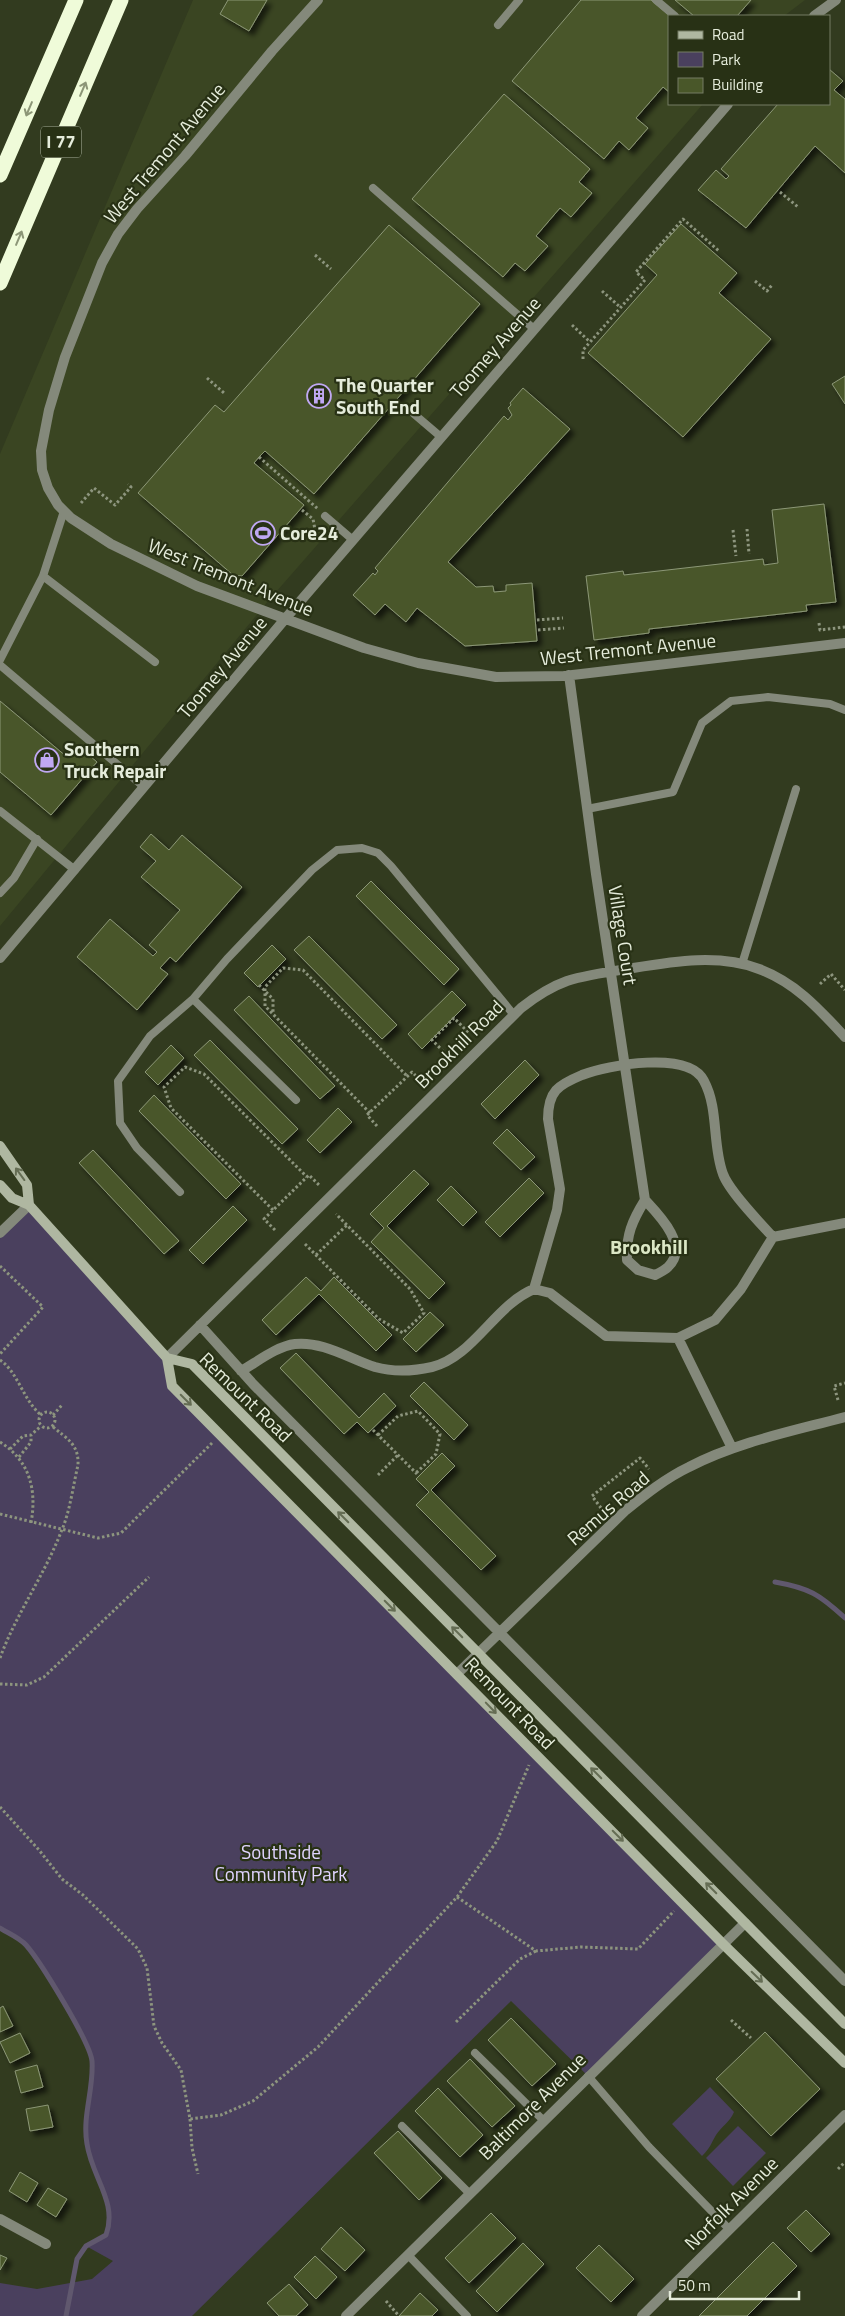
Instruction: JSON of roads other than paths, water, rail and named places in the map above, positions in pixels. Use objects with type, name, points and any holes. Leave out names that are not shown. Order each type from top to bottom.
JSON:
[{"type":"highway","name":"I 77","points":[[0,175],[76,0]]},
{"type":"highway","name":"I 77","points":[[0,283],[120,0]]},
{"type":"main road","points":[[0,1146],[27,1185],[29,1205]]},
{"type":"main road","points":[[0,1185],[12,1198],[29,1205],[167,1358]]},
{"type":"main road","name":"Remount Road","points":[[845,2024],[192,1364],[167,1358],[172,1386],[458,1673],[722,1943],[845,2063]]},
{"type":"street","name":"West Tremont Avenue","points":[[318,0],[272,51],[186,156],[137,209],[118,234],[102,263],[65,357],[49,410],[42,451],[42,470],[48,488],[64,511],[71,518],[112,544],[145,562],[197,586],[364,648],[418,663],[496,677],[569,676],[845,643]]},
{"type":"street","points":[[815,15],[836,0]]},
{"type":"street","name":"Toomey Avenue","points":[[0,958],[285,619],[727,105]]},
{"type":"street","name":"Village Court","points":[[569,676],[645,1200]]},
{"type":"street","name":"Brookhill Road","points":[[167,1358],[514,1015],[531,1000],[566,982],[611,972],[705,960],[742,964],[759,969],[796,988],[845,1037]]},
{"type":"street","points":[[241,1371],[293,1344],[307,1344],[376,1367],[397,1371],[432,1367],[446,1362],[460,1352],[514,1300],[534,1288],[557,1210],[560,1189],[548,1118],[551,1097],[554,1090],[584,1074],[624,1065],[668,1063],[686,1066],[698,1072],[704,1081],[709,1096],[723,1176],[750,1213],[773,1237]]},
{"type":"street","points":[[645,1200],[664,1221],[674,1242],[676,1254],[669,1266],[655,1275],[638,1270],[628,1260],[626,1241],[634,1218],[645,1200]]},
{"type":"street","points":[[0,1233],[29,1205]]},
{"type":"street","points":[[534,1288],[550,1292],[606,1336],[678,1338],[714,1320],[741,1289],[773,1237],[845,1223]]},
{"type":"street","points":[[200,1325],[241,1371],[845,1981]]},
{"type":"street","points":[[678,1338],[732,1448]]},
{"type":"street","name":"Remus Road","points":[[458,1673],[641,1498],[688,1467],[732,1448],[845,1417]]},
{"type":"street","name":"Baltimore Avenue","points":[[346,2316],[722,1943],[745,1923]]},
{"type":"street","name":"Norfolk Avenue","points":[[642,2316],[845,2115]]},
{"type":"street","points":[[0,2219],[46,2244]]},
{"type":"lane","points":[[498,25],[519,0]]},
{"type":"lane","points":[[656,0],[674,15]]},
{"type":"lane","points":[[373,188],[534,329]]},
{"type":"lane","points":[[414,414],[441,437]]},
{"type":"lane","points":[[0,660],[43,576],[64,511]]},
{"type":"lane","points":[[323,513],[353,540]]},
{"type":"lane","points":[[43,576],[155,662]]},
{"type":"lane","points":[[0,665],[144,787]]},
{"type":"lane","points":[[587,809],[673,792],[702,723],[731,700],[768,697],[830,704],[845,710]]},
{"type":"lane","points":[[742,964],[796,789]]},
{"type":"lane","points":[[0,811],[75,870]]},
{"type":"lane","points":[[0,893],[14,878],[37,839]]},
{"type":"lane","points":[[180,1192],[137,1148],[120,1123],[118,1081],[150,1036],[193,999],[227,959],[312,870],[337,850],[362,848],[378,853],[391,866],[514,1015]]},
{"type":"lane","points":[[193,999],[296,1100]]},
{"type":"lane","points":[[475,2053],[543,2120]]},
{"type":"lane","points":[[588,2076],[649,2147],[730,2230]]},
{"type":"lane","points":[[402,2126],[469,2193]]},
{"type":"lane","points":[[408,2254],[467,2316]]},
{"type":"waterway","points":[[775,1582],[813,1593],[845,1618]]},
{"type":"waterway","points":[[0,1928],[21,1940],[33,1954],[74,2020],[92,2061],[86,2123],[87,2144],[107,2201],[109,2223],[106,2235],[86,2246],[77,2259],[66,2316]]},
{"type":"place","name":"The Quarter South End","points":[[319,396]]},
{"type":"place","name":"Core24","points":[[263,533]]},
{"type":"place","name":"Southern Truck Repair","points":[[47,760]]},
{"type":"district","name":"Brookhill","points":[[649,1247]]},
{"type":"park label","name":"Southside Community Park","points":[[281,1863]]}]
